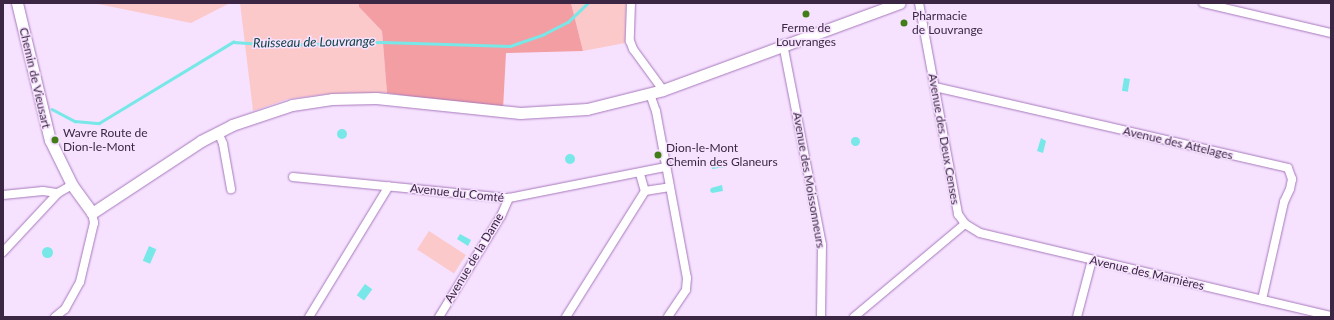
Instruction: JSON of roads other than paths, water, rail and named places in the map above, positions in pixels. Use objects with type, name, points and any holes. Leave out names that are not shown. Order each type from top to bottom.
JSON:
[{"type":"street","name":"Chemin de Vieusart","points":[[17,3],[50,140],[72,185],[92,213]]},
{"type":"street","points":[[631,3],[630,41],[633,49],[663,90]]},
{"type":"street","points":[[55,317],[69,303],[80,282],[94,223],[92,213],[218,132],[292,105],[332,99],[376,98],[488,111],[544,114],[587,109],[663,90],[783,44],[899,3]]},
{"type":"street","name":"Avenue des Deux Censes","points":[[919,3],[958,214],[965,224]]},
{"type":"street","points":[[1204,3],[1331,33]]},
{"type":"street","name":"Avenue des Moissonneurs","points":[[783,44],[822,245],[821,317]]},
{"type":"street","name":"Avenue des Attelages","points":[[935,87],[1288,168],[1292,179],[1290,190],[1284,202],[1262,300]]},
{"type":"street","points":[[650,94],[656,111],[688,278],[686,290],[668,317]]},
{"type":"street","points":[[218,132],[223,144],[231,189]]},
{"type":"street","name":"Avenue du Comté","points":[[293,177],[509,198],[640,174],[666,167]]},
{"type":"street","points":[[566,317],[645,191],[640,174]]},
{"type":"street","points":[[3,252],[58,194],[72,185]]},
{"type":"street","points":[[309,317],[389,186]]},
{"type":"street","points":[[645,191],[670,187]]},
{"type":"street","points":[[3,195],[43,191],[58,194]]},
{"type":"street","name":"Avenue de la Dame","points":[[439,317],[501,216],[509,198]]},
{"type":"street","points":[[854,317],[965,224]]},
{"type":"street","name":"Avenue des Marnières","points":[[965,224],[980,232],[1331,316]]},
{"type":"street","points":[[1077,317],[1092,260]]},
{"type":"waterway","name":"Ruisseau de Louvrange","points":[[52,109],[75,121],[99,123],[233,42],[282,45],[382,42],[510,46],[544,34],[568,22],[588,3]]},
{"type":"place","name":"Ferme de Louvranges","points":[[806,14]]},
{"type":"place","name":"Pharmacie de Louvrange","points":[[904,23]]},
{"type":"place","name":"Wavre Route de Dion-le-Mont","points":[[55,140]]},
{"type":"place","name":"Dion-le-Mont Chemin des Glaneurs","points":[[658,155]]}]
